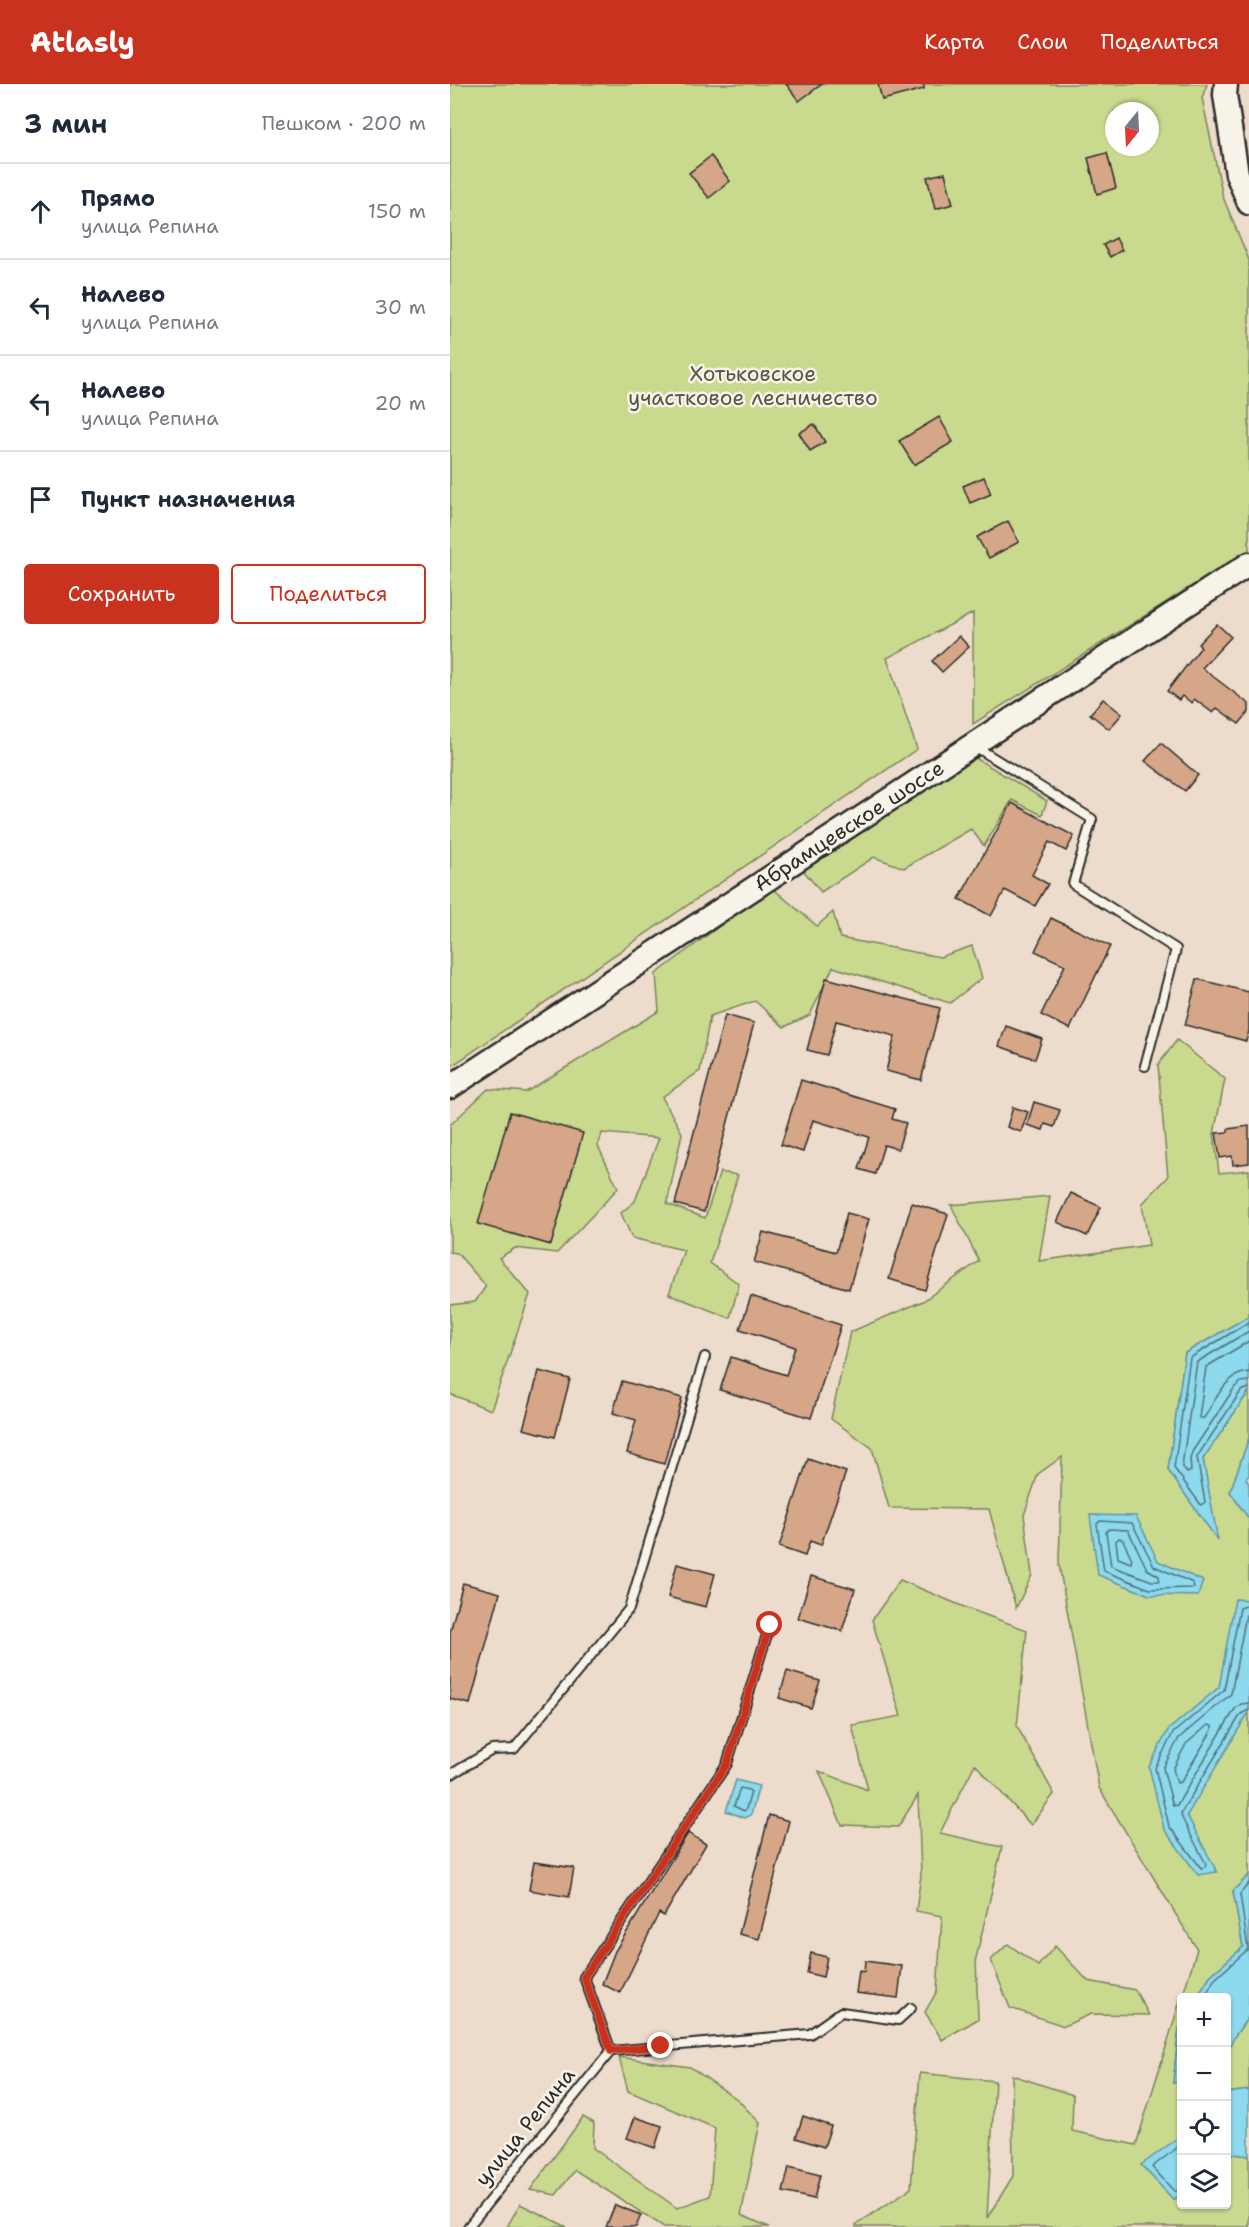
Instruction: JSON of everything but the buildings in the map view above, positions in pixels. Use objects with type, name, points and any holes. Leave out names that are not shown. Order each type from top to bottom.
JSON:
[{"type":"street","points":[[1226,84],[1225,95],[1237,174],[1249,203]]},
{"type":"street","name":"Абрамцевское шоссе","points":[[450,1087],[1249,564]]},
{"type":"lane","points":[[972,745],[1092,819],[1073,884],[1176,949],[1145,1065]]},
{"type":"lane","points":[[450,1775],[492,1750],[514,1749],[629,1609],[705,1357]]},
{"type":"lane","points":[[770,1625],[727,1764],[584,1977],[611,2051],[810,2034],[841,2012],[898,2020],[911,2008]]},
{"type":"lane","name":"улица Репина","points":[[468,2227],[611,2051]]},
{"type":"green space","name":"Хотьковское участковое лесничество","points":[[450,84],[1207,84],[1202,98],[1223,197],[1249,260],[1249,550],[973,724],[973,613],[887,658],[917,749],[450,1067]]},
{"type":"green space","points":[[969,754],[1047,801],[1042,815],[1012,800],[984,846],[971,829],[904,868],[874,857],[821,892],[803,870]]},
{"type":"green space","points":[[771,887],[817,926],[833,912],[840,938],[940,957],[972,946],[982,978],[950,1003],[833,967],[810,1015],[784,1027],[755,1001],[710,1016],[700,1071],[662,1097],[682,1133],[667,1204],[705,1218],[720,1172],[738,1175],[710,1263],[739,1284],[730,1318],[669,1294],[684,1250],[632,1238],[621,1213],[635,1201],[659,1138],[602,1133],[598,1146],[618,1188],[557,1253],[515,1248],[499,1258],[530,1294],[491,1410],[450,1394],[450,1305],[475,1302],[486,1286],[457,1253],[450,1252],[450,1125],[488,1089],[526,1092],[659,1011],[656,974]]},
{"type":"green space","points":[[1177,1040],[1225,1079],[1214,1134],[1219,1173],[1249,1170],[1249,1316],[1185,1353],[1168,1470],[1217,1539],[1203,1459],[1249,1391],[1249,1438],[1230,1492],[1249,1519],[1249,1875],[1233,1891],[1243,1947],[1210,1976],[1199,1993],[1184,1993],[1197,1949],[1099,1788],[1059,1565],[1062,1457],[1038,1474],[1024,1515],[1032,1575],[1016,1608],[989,1509],[889,1508],[872,1448],[831,1419],[850,1332],[923,1301],[979,1261],[951,1205],[1050,1196],[1039,1261],[1149,1245],[1142,1204],[1168,1177],[1158,1065]]},
{"type":"green space","points":[[900,1580],[1027,1630],[1017,1726],[1054,1794],[1031,1825],[975,1764],[940,1833],[1002,1847],[976,1958],[978,2019],[942,2040],[925,2012],[937,1991],[942,1916],[916,1911],[921,1875],[918,1795],[898,1827],[842,1825],[819,1771],[868,1790],[852,1725],[901,1716],[872,1620]]},
{"type":"green space","points":[[1008,1944],[1038,1966],[1055,1946],[1088,1981],[1135,1990],[1149,2015],[1091,2014],[1064,2026],[1010,2008],[991,1960]]},
{"type":"green space","points":[[1177,2011],[1177,2047],[1173,2083],[1177,2082],[1177,2139],[1167,2148],[1173,2199],[1177,2198],[1177,2209],[1231,2209],[1231,2154],[1249,2156],[1249,2227],[856,2227],[911,2188],[920,2073],[995,2081],[987,2218],[1013,2176],[1012,2075],[1073,2095],[1072,2131],[1136,2145]]},
{"type":"green space","points":[[1249,2016],[1249,2090],[1231,2092],[1231,2044]]},
{"type":"green space","points":[[619,2057],[690,2067],[737,2099],[760,2123],[741,2215],[769,2227],[664,2227],[575,2170],[556,2195],[530,2190],[583,2117],[594,2123],[593,2148],[677,2208],[710,2196],[715,2128],[628,2091]]},
{"type":"green space","points":[[520,2204],[567,2227],[507,2227]]},
{"type":"water","points":[[1249,1316],[1249,1391],[1203,1459],[1218,1541],[1168,1470],[1185,1353]]},
{"type":"water","points":[[1249,1438],[1249,1475],[1246,1479],[1249,1484],[1249,1519],[1230,1492]]},
{"type":"water","points":[[1090,1515],[1136,1516],[1158,1561],[1203,1581],[1198,1596],[1149,1595],[1098,1575]]},
{"type":"water","points":[[1235,1599],[1249,1600],[1249,1712],[1187,1815],[1217,1872],[1198,1875],[1164,1829],[1149,1767],[1168,1730],[1219,1687]]},
{"type":"water","points":[[736,1780],[759,1786],[751,1815],[745,1818],[726,1811]]},
{"type":"water","points":[[1249,1875],[1249,2016],[1231,2044],[1231,1993],[1199,1993],[1210,1976],[1243,1947],[1233,1891]]},
{"type":"water","points":[[1177,2047],[1177,2082],[1173,2083]]},
{"type":"water","points":[[1249,2090],[1249,2156],[1231,2154],[1231,2092]]},
{"type":"water","points":[[1177,2139],[1177,2198],[1173,2199],[1141,2165]]},
{"type":"route","points":[[661,2046],[611,2051],[584,1977],[727,1764],[770,1625]]}]
